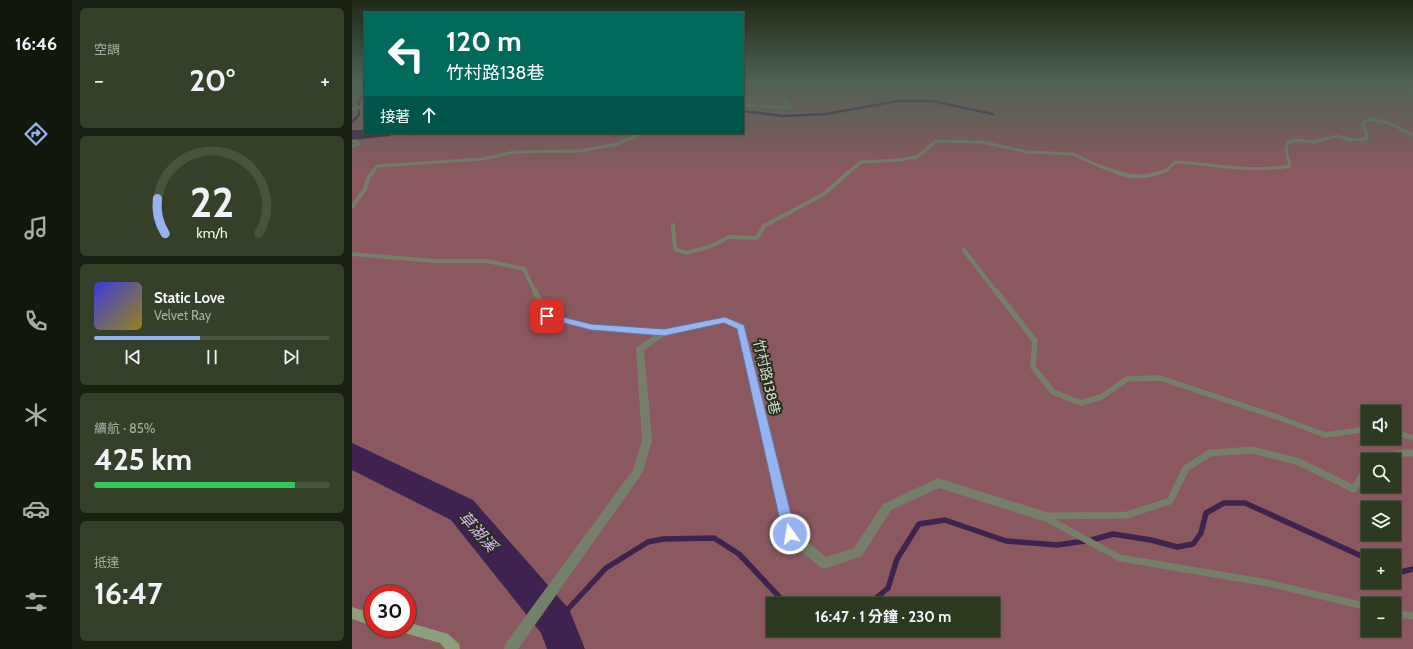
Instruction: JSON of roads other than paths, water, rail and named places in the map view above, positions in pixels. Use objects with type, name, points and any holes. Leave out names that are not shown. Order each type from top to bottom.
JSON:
[{"type":"street","name":"竹村路138巷","points":[[510,649],[638,472],[647,440],[640,349],[664,333],[725,320],[741,327],[790,534],[824,563],[858,552],[887,507],[938,483],[1043,516]]},
{"type":"street","points":[[352,613],[364,617]]},
{"type":"street","points":[[416,631],[444,638],[454,649]]},
{"type":"lane","points":[[673,225],[675,249],[686,253],[709,247],[729,237],[757,238],[764,226],[824,194],[861,162],[900,160],[917,157],[936,141],[982,142],[1027,152],[1073,154],[1099,166],[1125,175],[1147,177],[1167,170],[1175,162],[1260,171],[1277,170],[1290,166],[1286,150],[1288,142],[1296,140],[1314,142],[1337,136],[1351,140],[1366,139],[1367,134],[1362,123],[1370,119],[1388,124],[1413,135]]},
{"type":"lane","points":[[352,207],[364,189],[368,178],[377,166],[483,159],[514,152],[581,151],[617,144],[641,134]]},
{"type":"lane","points":[[352,141],[356,141],[359,144],[352,146]]},
{"type":"lane","points":[[964,250],[1035,341],[1032,367],[1053,392],[1081,403],[1101,397],[1127,379],[1160,378],[1280,418],[1325,435],[1361,430]]},
{"type":"lane","points":[[352,254],[434,261],[487,261],[524,269],[547,316],[591,327],[664,333]]},
{"type":"lane","points":[[1401,434],[1413,438]]},
{"type":"lane","points":[[1043,516],[1127,515],[1170,501],[1186,468],[1210,453],[1253,450],[1299,462],[1354,489],[1361,478]]},
{"type":"lane","points":[[1401,454],[1413,452]]},
{"type":"lane","points":[[1043,516],[1120,558],[1268,583],[1361,605]]},
{"type":"lane","points":[[1401,614],[1413,616]]},
{"type":"waterway","points":[[352,122],[359,115],[359,112]]},
{"type":"waterway","points":[[753,112],[783,116],[835,112]]},
{"type":"waterway","points":[[985,112],[993,114]]},
{"type":"waterway","name":"草湖溪","points":[[352,135],[368,134]]},
{"type":"waterway","name":"草湖溪","points":[[352,456],[462,510],[556,622],[566,649]]},
{"type":"waterway","points":[[877,597],[888,588],[897,559],[919,524],[945,520],[1006,541],[1057,545],[1092,540],[1113,534],[1151,540],[1177,547],[1193,544],[1201,533],[1206,513],[1224,503],[1245,503],[1361,556]]},
{"type":"waterway","points":[[556,622],[606,568],[648,542],[663,539],[714,538],[739,554],[779,597]]},
{"type":"waterway","points":[[1401,572],[1413,569]]}]
